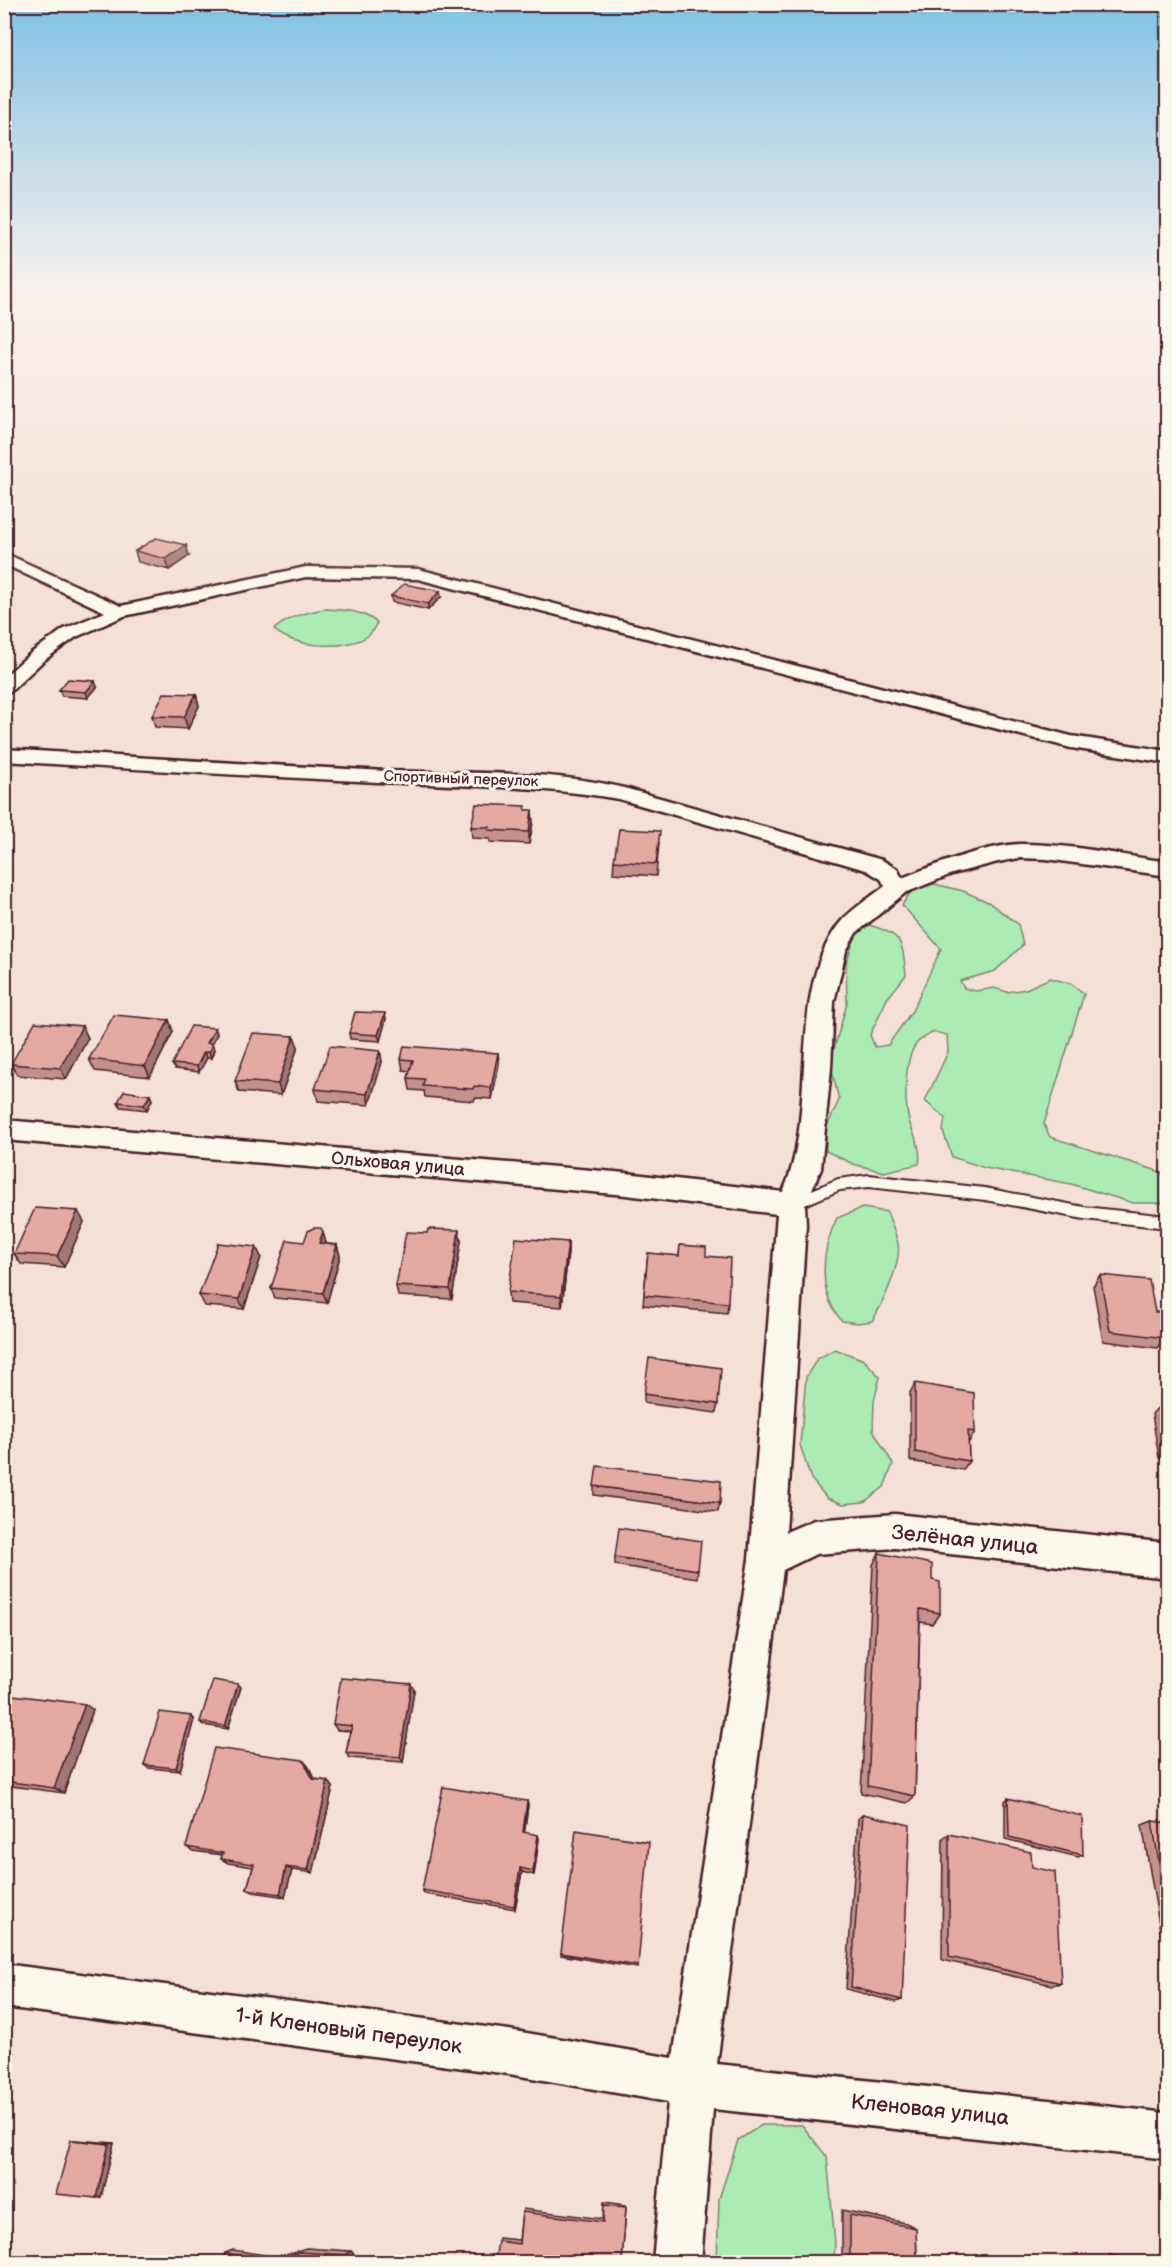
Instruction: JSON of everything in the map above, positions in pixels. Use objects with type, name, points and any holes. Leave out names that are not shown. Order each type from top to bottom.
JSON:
[{"type":"street","points":[[4,558],[119,612]]},
{"type":"street","points":[[8,678],[70,633],[119,612],[306,572],[418,574],[1071,742],[1167,757]]},
{"type":"street","name":"Спортивный переулок","points":[[4,755],[389,777],[522,781],[593,788],[621,793],[874,865],[889,874],[897,888]]},
{"type":"street","points":[[677,2262],[692,2084],[767,1559],[792,1225],[791,1205],[807,1169],[818,1068],[822,1002],[834,951],[848,928],[897,888],[916,878],[968,861],[1018,851],[1046,852],[1167,869]]},
{"type":"street","name":"Ольховая улица","points":[[4,1130],[626,1184],[763,1199],[791,1205]]},
{"type":"street","name":"Зелёная улица","points":[[767,1559],[814,1537],[895,1531],[1167,1561]]},
{"type":"street","name":"1-й Кленовый переулок","points":[[4,1985],[509,2052],[692,2084]]},
{"type":"street","name":"Кленовая улица","points":[[692,2084],[1167,2136]]},
{"type":"lane","points":[[791,1205],[837,1185],[869,1181],[985,1194],[1084,1213],[1167,1222]]},
{"type":"green space","points":[[326,609],[359,613],[377,623],[369,635],[360,640],[335,645],[293,640],[274,629],[299,615]]},
{"type":"green space","points":[[934,884],[963,891],[988,902],[1018,924],[1023,945],[995,971],[960,981],[964,988],[976,991],[994,988],[1007,992],[1026,989],[1050,978],[1072,984],[1084,994],[1044,1124],[1050,1137],[1161,1172],[1168,1188],[1162,1203],[1133,1203],[1071,1184],[985,1168],[952,1157],[943,1131],[945,1118],[925,1101],[948,1052],[947,1035],[934,1032],[918,1042],[913,1049],[907,1070],[908,1116],[919,1148],[919,1164],[884,1172],[853,1164],[826,1151],[826,1129],[839,1100],[830,1063],[847,1003],[846,963],[856,934],[869,925],[889,932],[902,947],[906,975],[887,999],[870,1035],[875,1047],[888,1045],[912,1011],[941,949],[902,905],[911,891]]},
{"type":"green space","points":[[862,1208],[887,1212],[897,1240],[898,1252],[890,1284],[876,1314],[872,1321],[858,1323],[842,1321],[834,1310],[828,1298],[824,1271],[828,1244],[837,1218]]},
{"type":"green space","points":[[835,1349],[864,1360],[880,1377],[874,1401],[873,1430],[893,1464],[884,1487],[864,1502],[843,1504],[827,1498],[811,1479],[800,1445],[806,1377],[817,1359]]},
{"type":"green space","points":[[762,2125],[802,2125],[827,2157],[835,2243],[834,2262],[717,2262],[719,2199],[738,2140]]},
{"type":"building","points":[[156,538],[186,545],[166,559],[135,551]]},
{"type":"building","points":[[404,584],[440,591],[428,604],[391,596]]},
{"type":"building","points":[[68,679],[95,681],[86,692],[59,690]]},
{"type":"building","points":[[164,693],[196,694],[184,717],[152,716]]},
{"type":"building","points":[[476,804],[526,806],[525,810],[532,810],[529,832],[471,827]]},
{"type":"building","points":[[619,829],[660,831],[656,864],[614,861]]},
{"type":"building","points":[[355,1012],[385,1013],[378,1035],[349,1033]]},
{"type":"building","points":[[114,1015],[169,1020],[145,1066],[89,1059]]},
{"type":"building","points":[[35,1022],[82,1026],[60,1068],[11,1064]]},
{"type":"building","points":[[191,1026],[215,1028],[207,1043],[212,1044],[209,1052],[204,1052],[197,1066],[172,1064]]},
{"type":"building","points":[[253,1033],[294,1036],[278,1084],[235,1081]]},
{"type":"building","points":[[330,1046],[380,1051],[367,1094],[315,1089]]},
{"type":"building","points":[[404,1046],[498,1053],[491,1088],[423,1086],[424,1079],[408,1078],[413,1060],[401,1059]]},
{"type":"building","points":[[124,1091],[150,1095],[144,1105],[118,1102]]},
{"type":"building","points":[[35,1208],[78,1211],[57,1256],[14,1254]]},
{"type":"building","points":[[321,1228],[323,1232],[319,1243],[337,1245],[323,1293],[271,1288],[287,1240],[304,1242],[308,1231]]},
{"type":"building","points":[[428,1229],[459,1230],[450,1289],[396,1286],[406,1232],[427,1233]]},
{"type":"building","points":[[516,1238],[568,1242],[561,1296],[508,1292]]},
{"type":"building","points":[[218,1243],[256,1247],[239,1299],[199,1295]]},
{"type":"building","points":[[680,1245],[706,1247],[706,1256],[730,1258],[728,1303],[644,1295],[648,1253],[679,1256]]},
{"type":"building","points":[[1100,1275],[1149,1280],[1155,1312],[1160,1312],[1165,1338],[1110,1331]]},
{"type":"building","points":[[649,1358],[721,1368],[718,1404],[644,1394]]},
{"type":"building","points":[[915,1383],[974,1393],[975,1432],[968,1431],[969,1461],[915,1452]]},
{"type":"building","points":[[1160,1405],[1167,1406],[1167,1449]]},
{"type":"building","points":[[597,1466],[721,1481],[720,1503],[594,1486]]},
{"type":"building","points":[[619,1528],[701,1541],[698,1570],[615,1557]]},
{"type":"building","points":[[879,1553],[932,1564],[932,1580],[940,1582],[940,1613],[920,1609],[915,1796],[868,1786]]},
{"type":"building","points":[[341,1678],[411,1684],[400,1757],[346,1753],[352,1726],[333,1724]]},
{"type":"building","points":[[213,1680],[238,1684],[225,1726],[200,1722]]},
{"type":"building","points":[[4,1694],[85,1704],[54,1788],[4,1781]]},
{"type":"building","points":[[160,1712],[191,1716],[176,1768],[144,1765]]},
{"type":"building","points":[[214,1748],[303,1760],[313,1779],[328,1781],[308,1870],[286,1867],[280,1894],[247,1889],[254,1864],[221,1859],[223,1853],[186,1847]]},
{"type":"building","points":[[443,1787],[527,1801],[523,1832],[538,1835],[533,1871],[520,1868],[514,1906],[422,1890]]},
{"type":"building","points":[[1008,1798],[1082,1816],[1083,1855],[1009,1837]]},
{"type":"building","points":[[863,1814],[910,1825],[902,2000],[851,1987]]},
{"type":"building","points":[[1152,1821],[1167,1823],[1167,1909]]},
{"type":"building","points":[[576,1830],[649,1842],[638,1966],[561,1953]]},
{"type":"building","points":[[949,1834],[1031,1852],[1032,1867],[1055,1872],[1061,1983],[949,1957]]},
{"type":"building","points":[[71,2140],[109,2144],[96,2198],[56,2194]]},
{"type":"building","points":[[604,2205],[626,2207],[622,2262],[495,2262],[498,2241],[519,2244],[522,2212],[603,2222]]},
{"type":"building","points":[[850,2215],[916,2228],[917,2262],[850,2262]]},
{"type":"building","points":[[300,2252],[346,2255],[353,2262],[223,2262],[225,2253],[271,2261]]},
{"type":"building","points":[[1114,2257],[1138,2260],[1138,2262],[1115,2262]]}]
